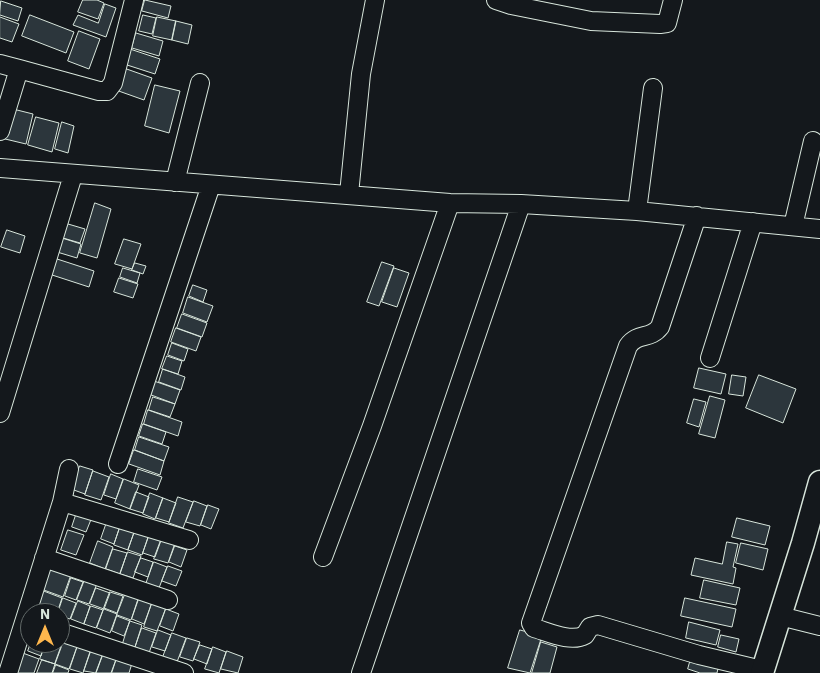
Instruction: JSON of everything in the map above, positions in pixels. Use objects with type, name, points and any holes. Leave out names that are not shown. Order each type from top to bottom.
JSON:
[{"type":"main road","points":[[762,672],[804,544],[820,482]]},
{"type":"street","points":[[0,64],[99,91],[108,91],[112,83],[134,0]]},
{"type":"street","points":[[349,194],[361,74],[375,0]]},
{"type":"street","points":[[496,0],[591,22],[660,24],[667,23],[673,0]]},
{"type":"street","points":[[0,131],[19,69]]},
{"type":"street","points":[[175,182],[200,83]]},
{"type":"street","points":[[637,211],[653,88]]},
{"type":"street","points":[[793,226],[813,141]]},
{"type":"street","points":[[0,168],[450,203],[521,204],[637,211],[820,229]]},
{"type":"street","points":[[0,413],[73,175]]},
{"type":"street","points":[[118,464],[211,185]]},
{"type":"street","points":[[323,556],[372,426],[450,203]]},
{"type":"street","points":[[361,673],[521,204]]},
{"type":"street","points":[[697,216],[660,327],[651,335],[633,339],[628,346],[531,623],[534,628],[562,636],[576,637],[585,635],[590,627],[598,625],[762,672]]},
{"type":"street","points":[[710,358],[753,222]]},
{"type":"street","points":[[32,603],[62,502],[69,469]]},
{"type":"street","points":[[62,502],[189,540]]},
{"type":"street","points":[[44,558],[168,600]]},
{"type":"street","points":[[780,616],[820,626]]},
{"type":"street","points":[[70,635],[184,673]]},
{"type":"street","points":[[8,673],[20,640]]},
{"type":"building","points":[[83,0],[97,0],[104,3],[98,19],[78,12]]},
{"type":"building","points":[[145,0],[171,6],[168,18],[142,11]]},
{"type":"building","points":[[1,1],[22,8],[18,21],[0,15]]},
{"type":"building","points":[[105,4],[116,8],[106,37],[73,25],[78,15],[98,23]]},
{"type":"building","points":[[30,15],[74,32],[66,53],[22,36]]},
{"type":"building","points":[[143,15],[156,18],[152,34],[139,31]]},
{"type":"building","points":[[0,17],[19,24],[12,42],[0,38]]},
{"type":"building","points":[[157,17],[176,21],[172,40],[153,36]]},
{"type":"building","points":[[176,21],[192,25],[188,44],[172,40]]},
{"type":"building","points":[[79,31],[100,39],[89,69],[68,61]]},
{"type":"building","points":[[136,33],[163,41],[159,56],[132,48]]},
{"type":"building","points":[[130,49],[160,59],[155,74],[124,64]]},
{"type":"building","points":[[121,67],[152,78],[144,100],[113,89]]},
{"type":"building","points":[[155,85],[180,91],[169,133],[145,126]]},
{"type":"building","points":[[9,108],[33,114],[26,144],[1,138]]},
{"type":"building","points":[[36,117],[59,123],[52,152],[28,145]]},
{"type":"building","points":[[62,122],[74,126],[68,153],[55,149]]},
{"type":"building","points":[[95,203],[111,209],[97,258],[80,253]]},
{"type":"building","points":[[68,224],[85,229],[80,243],[63,238]]},
{"type":"building","points":[[7,230],[25,236],[20,253],[1,247]]},
{"type":"building","points":[[62,238],[81,244],[77,258],[57,252]]},
{"type":"building","points":[[124,239],[141,244],[132,269],[115,264]]},
{"type":"building","points":[[54,258],[94,271],[89,287],[49,274]]},
{"type":"building","points":[[382,262],[394,266],[379,306],[367,302]]},
{"type":"building","points":[[135,263],[146,266],[143,274],[132,270]]},
{"type":"building","points":[[123,268],[140,273],[137,283],[120,277]]},
{"type":"building","points":[[394,268],[409,273],[397,307],[382,302]]},
{"type":"building","points":[[119,278],[138,284],[133,298],[114,292]]},
{"type":"building","points":[[193,285],[207,290],[203,302],[189,296]]},
{"type":"building","points":[[188,297],[213,306],[207,322],[183,313]]},
{"type":"building","points":[[182,314],[207,323],[202,337],[177,328]]},
{"type":"building","points":[[176,328],[201,337],[196,351],[171,342]]},
{"type":"building","points":[[172,343],[188,349],[184,361],[168,355]]},
{"type":"building","points":[[167,356],[182,361],[178,374],[162,369]]},
{"type":"building","points":[[699,368],[726,374],[721,394],[694,388]]},
{"type":"building","points":[[163,369],[185,377],[181,390],[159,382]]},
{"type":"building","points":[[732,375],[746,377],[743,396],[729,394]]},
{"type":"building","points":[[759,375],[796,389],[783,423],[746,408]]},
{"type":"building","points":[[151,380],[180,390],[175,404],[146,393]]},
{"type":"building","points":[[710,396],[725,400],[715,438],[699,434]]},
{"type":"building","points":[[153,397],[175,404],[170,417],[149,410]]},
{"type":"building","points":[[694,399],[706,402],[699,427],[687,423]]},
{"type":"building","points":[[148,410],[182,422],[178,436],[144,424]]},
{"type":"building","points":[[143,424],[166,432],[162,444],[139,436]]},
{"type":"building","points":[[139,437],[169,447],[164,461],[135,450]]},
{"type":"building","points":[[134,450],[164,461],[160,475],[129,464]]},
{"type":"building","points":[[80,466],[93,470],[85,494],[71,489]]},
{"type":"building","points":[[138,469],[162,477],[157,490],[134,482]]},
{"type":"building","points":[[93,471],[109,477],[101,500],[85,495]]},
{"type":"building","points":[[111,474],[123,479],[116,499],[104,495]]},
{"type":"building","points":[[124,479],[139,485],[130,509],[115,503]]},
{"type":"building","points":[[136,492],[149,497],[143,513],[130,509]]},
{"type":"building","points":[[150,493],[163,498],[155,519],[143,514]]},
{"type":"building","points":[[178,497],[193,502],[183,528],[169,523]]},
{"type":"building","points":[[163,498],[176,503],[169,522],[156,518]]},
{"type":"building","points":[[194,501],[207,506],[200,526],[186,522]]},
{"type":"building","points":[[208,505],[219,509],[211,529],[201,525]]},
{"type":"building","points":[[77,512],[92,517],[86,532],[72,527]]},
{"type":"building","points":[[737,518],[770,526],[765,545],[732,537]]},
{"type":"building","points":[[107,522],[120,526],[114,544],[101,539]]},
{"type":"building","points":[[122,522],[136,526],[128,550],[114,545]]},
{"type":"building","points":[[137,526],[150,531],[142,555],[128,550]]},
{"type":"building","points":[[68,530],[84,535],[76,555],[61,550]]},
{"type":"building","points":[[151,531],[163,535],[155,557],[143,553]]},
{"type":"building","points":[[163,535],[176,540],[168,563],[154,559]]},
{"type":"building","points":[[98,541],[113,547],[105,569],[90,563]]},
{"type":"building","points":[[727,542],[738,544],[733,567],[736,568],[733,584],[691,575],[695,558],[722,564]]},
{"type":"building","points":[[741,543],[768,549],[763,570],[736,563]]},
{"type":"building","points":[[175,546],[187,550],[181,567],[169,562]]},
{"type":"building","points":[[113,549],[127,553],[120,574],[106,569]]},
{"type":"building","points":[[128,552],[141,556],[133,578],[120,574]]},
{"type":"building","points":[[141,558],[153,562],[148,577],[135,572]]},
{"type":"building","points":[[154,562],[167,567],[159,588],[146,584]]},
{"type":"building","points":[[50,564],[72,572],[63,597],[41,589]]},
{"type":"building","points":[[168,566],[182,571],[176,586],[162,581]]},
{"type":"building","points":[[86,577],[98,581],[89,604],[77,600]]},
{"type":"building","points":[[71,578],[83,582],[76,600],[65,596]]},
{"type":"building","points":[[704,580],[740,588],[736,605],[700,598]]},
{"type":"building","points":[[96,588],[110,593],[104,609],[90,604]]},
{"type":"building","points":[[41,590],[62,598],[60,603],[37,603]]},
{"type":"building","points":[[110,592],[123,596],[117,613],[104,608]]},
{"type":"building","points":[[126,592],[139,596],[131,620],[117,615]]},
{"type":"building","points":[[140,596],[153,600],[144,624],[132,619]]},
{"type":"building","points":[[63,598],[76,603],[70,619],[70,603],[61,603]]},
{"type":"building","points":[[685,598],[736,609],[732,627],[681,616]]},
{"type":"building","points":[[153,600],[167,605],[157,631],[144,627]]},
{"type":"building","points":[[78,601],[90,606],[84,624],[71,619]]},
{"type":"building","points":[[91,606],[103,610],[96,628],[84,624]]},
{"type":"building","points":[[104,609],[117,614],[110,633],[97,628]]},
{"type":"building","points":[[166,609],[179,614],[173,631],[160,626]]},
{"type":"building","points":[[117,616],[130,621],[124,636],[112,631]]},
{"type":"building","points":[[130,621],[142,625],[135,647],[123,643]]},
{"type":"building","points":[[689,622],[720,630],[716,645],[686,638]]},
{"type":"building","points":[[142,628],[156,633],[149,653],[135,648]]},
{"type":"building","points":[[158,630],[171,635],[165,651],[152,647]]},
{"type":"building","points":[[520,630],[542,636],[530,673],[508,668]]},
{"type":"building","points":[[172,633],[186,638],[177,662],[163,657]]},
{"type":"building","points":[[721,635],[739,639],[736,652],[718,647]]},
{"type":"building","points":[[187,638],[200,642],[193,661],[180,657]]},
{"type":"building","points":[[70,641],[78,644],[69,669],[55,664],[59,653],[70,653]]},
{"type":"building","points":[[541,642],[557,647],[550,673],[532,673]]},
{"type":"building","points":[[78,645],[91,650],[83,673],[70,669]]},
{"type":"building","points":[[200,645],[212,649],[207,664],[194,659]]},
{"type":"building","points":[[213,647],[226,652],[219,673],[205,669]]},
{"type":"building","points":[[105,649],[118,654],[111,673],[96,673]]},
{"type":"building","points":[[91,650],[103,654],[96,673],[84,671]]},
{"type":"building","points":[[227,651],[243,657],[238,673],[221,669]]},
{"type":"building","points":[[20,652],[39,659],[34,673],[16,673]]},
{"type":"building","points":[[42,653],[59,653],[55,664],[40,659]]},
{"type":"building","points":[[118,655],[133,660],[129,673],[112,673]]},
{"type":"building","points":[[692,655],[719,664],[717,673],[700,673],[688,669]]},
{"type":"building","points":[[42,660],[55,664],[52,673],[37,673]]},
{"type":"building","points":[[56,665],[69,670],[68,673],[53,673]]}]
